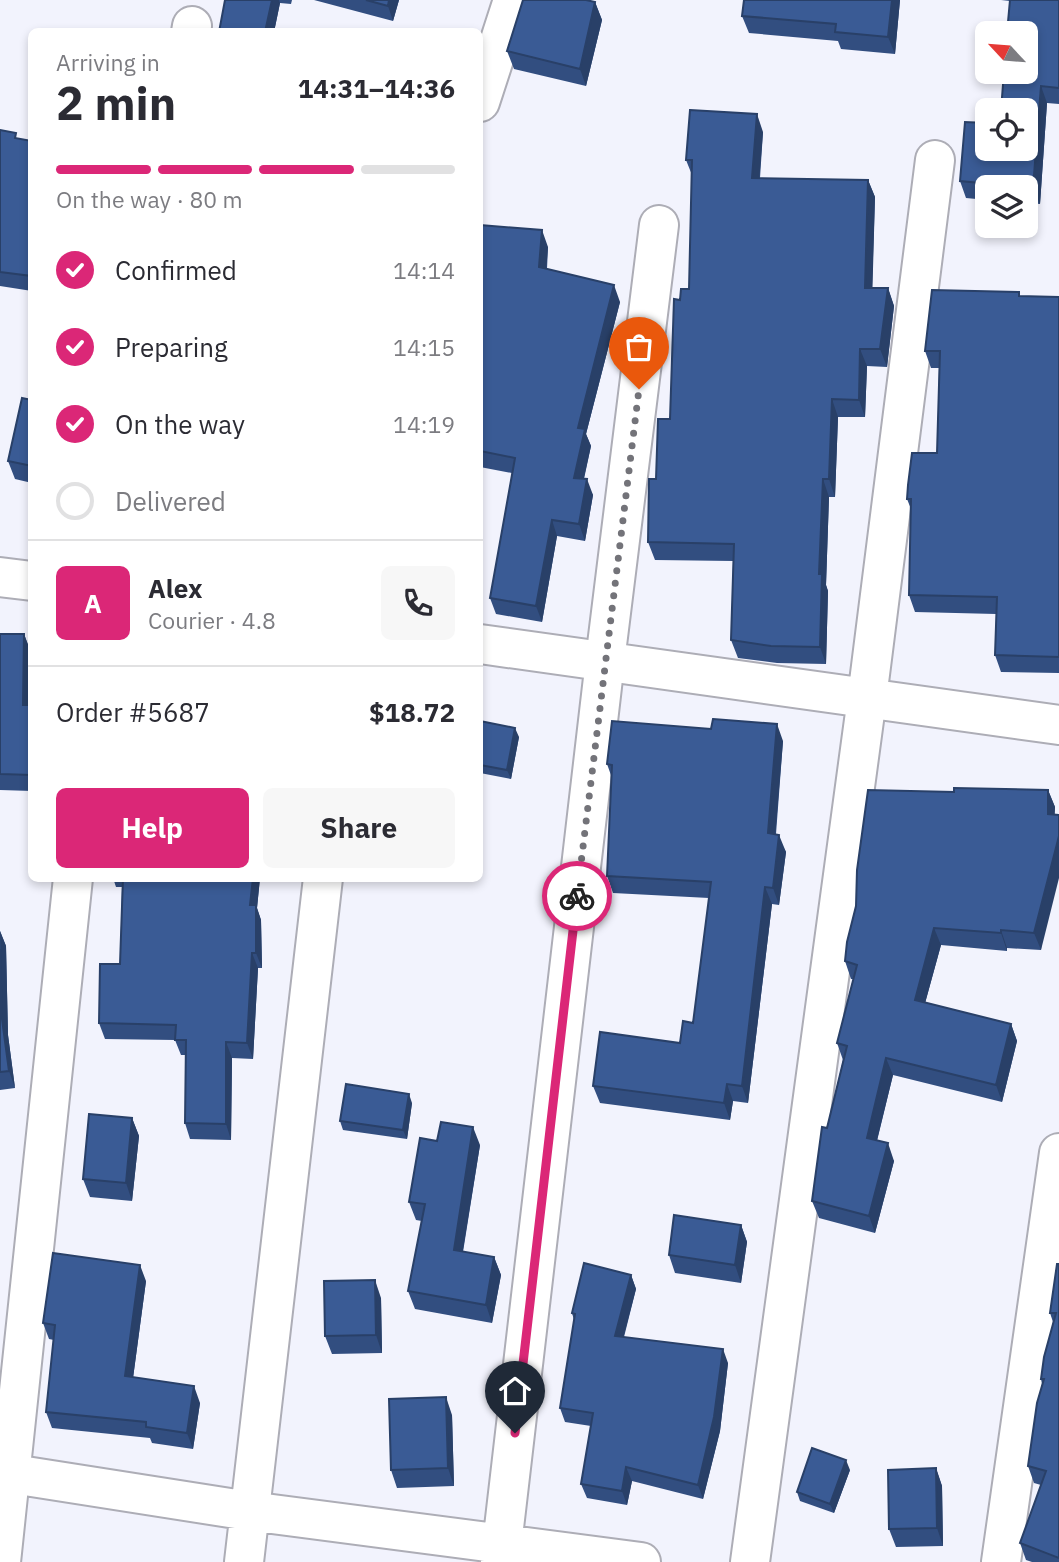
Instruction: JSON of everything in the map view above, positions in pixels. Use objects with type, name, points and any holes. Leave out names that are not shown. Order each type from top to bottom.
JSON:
[{"type":"street","points":[[483,93],[513,0]]},
{"type":"street","points":[[750,1562],[867,698],[935,160]]},
{"type":"street","points":[[501,1553],[605,661],[659,225]]},
{"type":"street","points":[[0,577],[28,580]]},
{"type":"street","points":[[483,644],[1059,725]]},
{"type":"street","points":[[1,1562],[5,1472],[73,882]]},
{"type":"street","points":[[244,1562],[323,882]]},
{"type":"street","points":[[1001,1562],[1059,1153]]},
{"type":"street","points":[[5,1472],[501,1553],[641,1562]]},
{"type":"building","points":[[225,0],[272,0],[266,28],[220,28]]},
{"type":"building","points":[[366,0],[389,0],[388,6]]},
{"type":"building","points":[[523,0],[595,2],[580,69],[507,51]]},
{"type":"building","points":[[744,0],[892,0],[888,37],[835,32],[836,24],[742,16]]},
{"type":"building","points":[[1010,0],[1059,0],[1059,88],[1041,86],[1038,124],[1038,98],[1002,98],[1003,84],[1038,84],[1038,21],[1008,21]]},
{"type":"building","points":[[690,110],[757,114],[752,178],[868,180],[865,288],[888,288],[880,349],[860,349],[859,400],[832,399],[829,479],[823,479],[819,574],[822,574],[820,647],[771,646],[731,640],[734,544],[648,542],[649,479],[656,479],[658,419],[670,419],[674,299],[680,300],[681,289],[689,289],[692,160],[686,160]]},
{"type":"building","points":[[965,122],[975,122],[975,161],[1035,161],[1034,175],[975,175],[975,182],[960,181]]},
{"type":"building","points":[[0,130],[16,133],[15,138],[28,140],[28,276],[0,272]]},
{"type":"building","points":[[483,225],[542,230],[539,267],[614,285],[578,428],[585,429],[574,478],[587,479],[579,524],[552,520],[536,606],[490,598],[515,458],[483,452]]},
{"type":"building","points":[[932,290],[1019,292],[1019,296],[1059,297],[1059,657],[995,655],[997,597],[909,595],[911,499],[907,499],[912,453],[937,453],[940,351],[925,351]]},
{"type":"building","points":[[22,398],[28,399],[28,465],[8,461]]},
{"type":"building","points":[[0,634],[24,634],[23,705],[28,705],[28,775],[0,774]]},
{"type":"building","points":[[713,719],[777,724],[768,833],[779,835],[773,888],[765,887],[742,1086],[727,1084],[724,1103],[593,1086],[600,1032],[680,1043],[683,1021],[693,1023],[711,882],[607,876],[612,765],[607,764],[612,721],[711,729]]},
{"type":"building","points":[[483,722],[515,728],[507,770],[483,766]]},
{"type":"building","points":[[954,788],[1048,790],[1048,814],[1059,815],[1059,836],[1034,933],[934,928],[915,1000],[1011,1024],[996,1085],[886,1058],[867,1138],[888,1143],[869,1216],[812,1201],[822,1127],[827,1128],[847,1046],[837,1043],[857,965],[845,961],[856,906],[857,870],[868,790],[954,792]]},
{"type":"building","points":[[123,882],[253,882],[250,905],[256,905],[256,953],[252,953],[247,1043],[226,1042],[226,1124],[185,1123],[186,1040],[175,1040],[176,1025],[99,1023],[100,964],[120,964]]},
{"type":"building","points":[[0,949],[2,1019],[9,1071],[0,1072]]},
{"type":"building","points":[[346,1084],[409,1094],[403,1130],[340,1121]]},
{"type":"building","points":[[89,1114],[132,1118],[126,1183],[83,1179]]},
{"type":"building","points":[[441,1122],[473,1127],[454,1250],[494,1257],[486,1305],[408,1291],[425,1204],[409,1202],[420,1138],[437,1141]]},
{"type":"building","points":[[674,1215],[741,1225],[735,1265],[669,1255]]},
{"type":"building","points":[[53,1253],[140,1265],[125,1376],[194,1386],[187,1433],[146,1427],[146,1422],[46,1412],[55,1325],[43,1323]]},
{"type":"building","points":[[584,1263],[631,1275],[615,1336],[723,1349],[714,1417],[698,1485],[626,1467],[622,1491],[581,1484],[593,1413],[560,1408],[575,1314],[572,1313]]},
{"type":"building","points":[[1057,1264],[1059,1558],[1020,1543],[1046,1471],[1028,1466],[1037,1403],[1044,1379],[1041,1379],[1044,1357],[1056,1313],[1050,1313]]},
{"type":"building","points":[[375,1280],[376,1335],[325,1336],[324,1281]]},
{"type":"building","points":[[446,1397],[448,1468],[391,1470],[389,1399]]},
{"type":"building","points":[[812,1448],[846,1460],[830,1504],[797,1492]]},
{"type":"building","points":[[936,1468],[937,1528],[889,1529],[888,1470]]},
{"type":"way so far","points":[[577,896],[639,389]]},
{"type":"route","points":[[515,1433],[577,896]]}]
